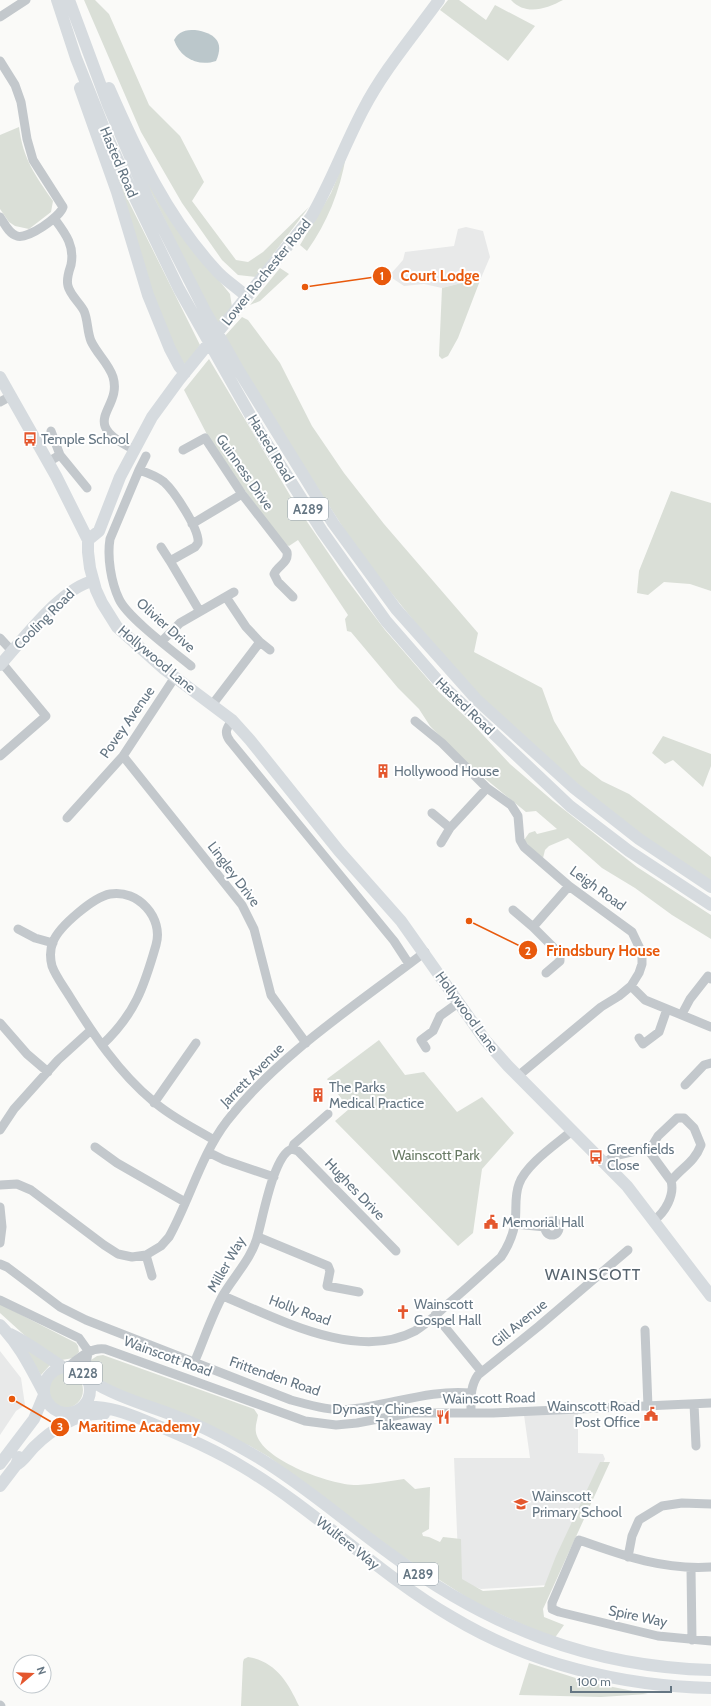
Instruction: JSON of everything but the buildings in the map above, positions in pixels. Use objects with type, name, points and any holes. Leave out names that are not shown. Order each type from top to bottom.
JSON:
[{"type":"main road","points":[[52,0],[81,91],[117,192],[148,295],[170,349],[179,366],[185,373]]},
{"type":"main road","name":"Hasted Road","points":[[57,0],[76,58],[108,138],[133,194],[179,289],[271,450],[322,531],[386,621],[440,683],[570,806],[629,851],[711,905]]},
{"type":"main road","name":"Hasted Road","points":[[69,0],[108,105],[152,206],[217,331],[333,523],[396,609],[477,700],[574,788],[639,839],[711,887]]},
{"type":"main road","points":[[73,0],[124,123],[158,188],[182,226],[206,259],[224,280],[247,297]]},
{"type":"main road","name":"Lower Rochester Road","points":[[88,540],[99,531],[120,477],[152,417],[185,373],[311,218],[325,194],[355,127],[373,92],[439,0]]},
{"type":"main road","points":[[0,377],[5,399],[48,462],[88,540]]},
{"type":"main road","name":"Hollywood Lane","points":[[88,540],[88,552],[94,581],[102,603],[117,627],[139,648],[232,720],[257,748],[316,823],[401,921],[425,952],[458,1003],[485,1040],[571,1131],[627,1186],[711,1296]]},
{"type":"main road","name":"Cooling Road","points":[[1,664],[60,600],[80,585],[94,581]]},
{"type":"main road","name":"A228","points":[[4,1329],[28,1343],[44,1356],[65,1367],[78,1370],[88,1379],[90,1395],[78,1410],[65,1414],[55,1410],[49,1405],[31,1367],[4,1329]]},
{"type":"main road","name":"A228","points":[[44,1394],[44,1385],[47,1377],[53,1371],[65,1367]]},
{"type":"main road","name":"Wulfere Way","points":[[88,1379],[110,1392],[193,1423],[246,1450],[292,1480],[393,1556],[436,1586],[500,1622],[556,1644],[607,1659],[664,1668],[711,1670]]},
{"type":"main road","points":[[0,1464],[34,1419],[44,1394]]},
{"type":"main road","name":"Wulfere Way","points":[[78,1410],[112,1408],[182,1436],[243,1467],[304,1509],[423,1600],[472,1629],[534,1655],[605,1677],[659,1685],[711,1688]]},
{"type":"main road","name":"A289","points":[[0,1486],[22,1454],[44,1431],[78,1410]]},
{"type":"main road","name":"A289","points":[[16,1464],[48,1435],[71,1421],[92,1414],[114,1416],[182,1436]]},
{"type":"street","points":[[0,17],[26,0]]},
{"type":"street","points":[[0,61],[15,85],[21,102],[27,139],[33,160],[63,206],[62,212],[54,218],[29,235],[21,237],[12,234],[0,217]]},
{"type":"street","points":[[54,218],[68,237],[72,250],[67,283],[68,288],[84,311],[90,339],[110,370],[113,380],[113,393],[105,415],[105,427],[114,439],[134,449]]},
{"type":"street","points":[[51,431],[60,455],[87,488]]},
{"type":"street","name":"Guinness Drive","points":[[183,450],[205,438],[242,494],[287,552],[288,557],[286,561],[274,574],[278,582],[293,596]]},
{"type":"street","points":[[48,462],[60,455]]},
{"type":"street","name":"Olivier Drive","points":[[146,456],[110,539],[108,549],[110,560],[119,600],[135,618],[191,666]]},
{"type":"street","points":[[139,470],[158,477],[164,482],[176,497],[197,534],[198,543],[170,561]]},
{"type":"street","points":[[192,524],[242,494]]},
{"type":"street","points":[[161,547],[199,610]]},
{"type":"street","points":[[162,641],[180,623],[199,610],[234,592]]},
{"type":"street","points":[[226,597],[246,627],[270,650]]},
{"type":"street","points":[[0,638],[12,651]]},
{"type":"street","points":[[212,705],[260,642]]},
{"type":"street","points":[[0,756],[46,716],[1,664]]},
{"type":"street","name":"Povey Avenue","points":[[67,818],[123,756],[175,677]]},
{"type":"street","points":[[232,720],[226,728],[226,734],[230,742],[394,941],[409,964]]},
{"type":"street","name":"Leigh Road","points":[[415,721],[442,743],[487,788],[510,804],[518,816],[520,840],[524,847],[568,886],[632,932],[642,953],[642,964],[639,973],[631,986],[619,996],[601,1007],[518,1076]]},
{"type":"street","name":"Lingley Drive","points":[[123,756],[242,905],[254,929],[271,995],[306,1044]]},
{"type":"street","points":[[441,843],[450,828],[487,788]]},
{"type":"street","points":[[432,813],[450,828]]},
{"type":"street","points":[[533,927],[568,886]]},
{"type":"street","points":[[102,1045],[121,1026],[138,1000],[157,942],[156,925],[152,915],[141,902],[132,896],[121,894],[105,896],[94,902],[62,927],[53,943],[51,959],[55,972],[91,1030],[102,1045],[136,1086],[154,1103],[214,1140]]},
{"type":"street","points":[[513,910],[533,927],[554,948],[560,957],[560,961],[546,973]]},
{"type":"street","points":[[18,930],[35,938],[53,943]]},
{"type":"street","name":"Jarrett Avenue","points":[[0,1185],[18,1184],[31,1190],[116,1253],[132,1257],[146,1255],[157,1250],[166,1242],[214,1140],[227,1120],[282,1062],[425,952]]},
{"type":"street","points":[[682,1014],[690,999],[707,976]]},
{"type":"street","points":[[631,986],[645,1000],[682,1014],[711,1028]]},
{"type":"street","points":[[426,1048],[421,1040],[433,1031],[440,1016],[458,1003]]},
{"type":"street","points":[[640,1044],[658,1032],[667,1009]]},
{"type":"street","points":[[0,1023],[27,1054],[48,1072]]},
{"type":"street","points":[[0,1130],[14,1109],[66,1052],[91,1030]]},
{"type":"street","points":[[154,1103],[196,1043]]},
{"type":"street","points":[[685,1085],[704,1065],[711,1063]]},
{"type":"street","points":[[545,1114],[548,1112],[571,1131],[588,1152],[585,1155]]},
{"type":"street","name":"Miller Way","points":[[194,1362],[223,1296],[258,1237],[278,1166],[288,1151],[292,1149],[294,1144],[328,1114]]},
{"type":"street","points":[[649,1151],[658,1136],[677,1118],[684,1118],[698,1133],[701,1145],[697,1156],[677,1173],[671,1181]]},
{"type":"street","name":"Holly Road","points":[[223,1296],[301,1329],[335,1338],[363,1341],[391,1340],[415,1331],[500,1257],[506,1249],[515,1224],[515,1196],[519,1182],[531,1166],[571,1131]]},
{"type":"street","points":[[701,1145],[711,1143]]},
{"type":"street","points":[[95,1147],[117,1163],[185,1202]]},
{"type":"street","name":"Hughes Drive","points":[[292,1149],[298,1151],[396,1251]]},
{"type":"street","points":[[605,1163],[614,1156],[644,1149],[649,1151],[671,1181],[672,1187],[669,1200],[664,1211],[653,1221]]},
{"type":"street","points":[[208,1152],[224,1160],[274,1177]]},
{"type":"street","points":[[0,1207],[2,1229],[0,1243]]},
{"type":"street","points":[[515,1224],[545,1227]]},
{"type":"street","points":[[258,1237],[328,1266],[330,1271],[327,1286],[360,1292]]},
{"type":"street","name":"Gill Avenue","points":[[471,1412],[471,1393],[474,1381],[481,1371],[539,1326],[628,1250]]},
{"type":"street","points":[[146,1255],[152,1276]]},
{"type":"street","name":"Frittenden Road","points":[[0,1264],[7,1267],[60,1307],[86,1320],[291,1400],[333,1409],[350,1410],[445,1392],[471,1393]]},
{"type":"street","points":[[0,1300],[79,1338],[89,1353],[86,1364],[88,1379]]},
{"type":"street","points":[[435,1315],[481,1371]]},
{"type":"street","points":[[644,1330],[648,1407]]},
{"type":"street","name":"Wainscott Road","points":[[65,1367],[83,1354],[100,1348],[110,1350],[305,1421],[336,1425],[357,1423],[410,1413],[648,1407],[711,1403]]},
{"type":"street","points":[[694,1404],[696,1446]]},
{"type":"street","points":[[711,1504],[682,1503],[662,1506],[639,1520],[632,1536],[628,1557],[648,1563],[691,1568],[711,1567]]},
{"type":"street","name":"Spire Way","points":[[628,1557],[579,1540],[552,1603],[552,1609],[658,1636],[711,1641]]},
{"type":"street","points":[[691,1568],[692,1640]]},
{"type":"shaded area","points":[[195,30],[208,33],[216,39],[219,48],[216,61],[209,63],[196,62],[190,60],[181,52],[174,40],[180,33]]},
{"type":"shaded area","points":[[466,227],[483,231],[490,257],[481,278],[442,288],[424,284],[404,286],[389,276],[403,260],[405,252],[454,246],[458,229]]},
{"type":"shaded area","points":[[0,1351],[21,1378],[25,1405],[16,1411],[0,1435]]},
{"type":"shaded area","name":"Wainscott Primary School","points":[[578,1412],[578,1453],[603,1454],[605,1459],[548,1585],[481,1589],[459,1581],[454,1458],[530,1458],[524,1415]]},
{"type":"green space","points":[[84,0],[95,0],[109,14],[149,105],[180,136],[204,182],[192,201],[236,260],[248,262],[263,252],[309,207],[256,277],[238,275],[222,260],[182,203],[141,132]]},
{"type":"green space","points":[[448,0],[459,0],[486,20],[495,5],[535,26],[508,61],[440,10]]},
{"type":"green space","points":[[511,0],[563,0],[543,8],[530,9],[523,8]]},
{"type":"green space","points":[[19,127],[23,148],[27,158],[35,175],[53,201],[51,212],[29,229],[15,226],[9,222],[0,209],[0,135]]},
{"type":"green space","points":[[103,140],[126,196],[200,345],[187,364],[179,363],[168,342]]},
{"type":"green space","points":[[136,153],[197,253],[230,294],[232,307],[217,325],[146,182]]},
{"type":"green space","points":[[346,156],[340,182],[332,206],[321,229],[307,251],[300,245],[331,193]]},
{"type":"green space","points":[[280,268],[289,274],[260,301],[250,305]]},
{"type":"green space","points":[[481,278],[458,338],[448,356],[442,359],[439,356],[442,288]]},
{"type":"green space","points":[[242,317],[248,320],[280,363],[312,426],[344,473],[384,524],[478,633],[474,652],[542,688],[554,721],[581,765],[602,781],[629,794],[711,857],[711,884],[632,830],[514,730],[442,656],[360,554],[271,415],[224,337]]},
{"type":"green space","points":[[209,359],[297,507],[344,576],[385,630],[439,692],[471,722],[510,764],[553,801],[637,867],[711,915],[711,939],[672,915],[635,888],[602,868],[568,838],[549,846],[545,850],[543,858],[536,854],[524,840],[529,833],[535,831],[537,834],[557,829],[536,811],[526,812],[465,762],[430,726],[419,709],[398,688],[351,632],[347,631],[345,619],[348,615],[298,540],[289,546],[283,543],[214,448],[184,390]]},
{"type":"green space","points":[[671,491],[711,503],[711,591],[690,584],[664,582],[648,595],[637,593],[639,571]]},
{"type":"green space","points":[[663,736],[711,754],[711,766],[703,787],[673,760],[665,764],[652,753]]},
{"type":"green space","name":"Wainscott Park","points":[[379,1040],[405,1075],[424,1072],[457,1112],[482,1097],[514,1133],[482,1169],[473,1233],[458,1246],[335,1121],[349,1109],[327,1079]]},
{"type":"green space","points":[[0,1304],[76,1343],[79,1352],[73,1358],[62,1360],[32,1342],[0,1313]]},
{"type":"green space","points":[[22,1344],[51,1364],[41,1375]]},
{"type":"green space","points":[[103,1355],[254,1409],[258,1415],[256,1433],[263,1445],[286,1463],[317,1477],[358,1485],[404,1479],[415,1489],[430,1487],[429,1529],[422,1533],[423,1536],[440,1542],[443,1537],[461,1539],[462,1579],[483,1591],[544,1587],[556,1556],[600,1462],[610,1462],[543,1609],[544,1617],[564,1625],[554,1639],[474,1602],[399,1554],[269,1457],[250,1446],[103,1384],[93,1376],[89,1370],[91,1360],[97,1356]]},
{"type":"green space","points":[[69,1372],[78,1377],[82,1383],[82,1397],[78,1403],[69,1408],[61,1408],[52,1403],[48,1397],[47,1386],[52,1377],[58,1373]]},
{"type":"green space","points":[[248,1657],[266,1663],[280,1674],[299,1706],[241,1706],[243,1662],[244,1659]]},
{"type":"green space","points":[[529,1663],[588,1682],[648,1694],[601,1697],[519,1695]]},
{"type":"place","name":"Court Lodge","points":[[305,287]]},
{"type":"place","name":"Temple School","points":[[30,439]]},
{"type":"place","name":"Hollywood House","points":[[383,771]]},
{"type":"place","name":"Frindsbury House","points":[[469,921]]},
{"type":"place","name":"The Parks Medical Practice","points":[[318,1095]]},
{"type":"place","name":"Greenfields Close","points":[[596,1157]]},
{"type":"place","name":"Memorial Hall","points":[[491,1222]]},
{"type":"place","name":"Wainscott Gospel Hall","points":[[403,1312]]},
{"type":"place","name":"Maritime Academy","points":[[12,1399]]},
{"type":"place","name":"Wainscott Road Post Office","points":[[651,1414]]},
{"type":"place","name":"Dynasty Chinese Takeaway","points":[[443,1417]]},
{"type":"place","name":"Wainscott Primary School","points":[[521,1504]]},
{"type":"district","name":"WAINSCOTT","points":[[593,1274]]}]
